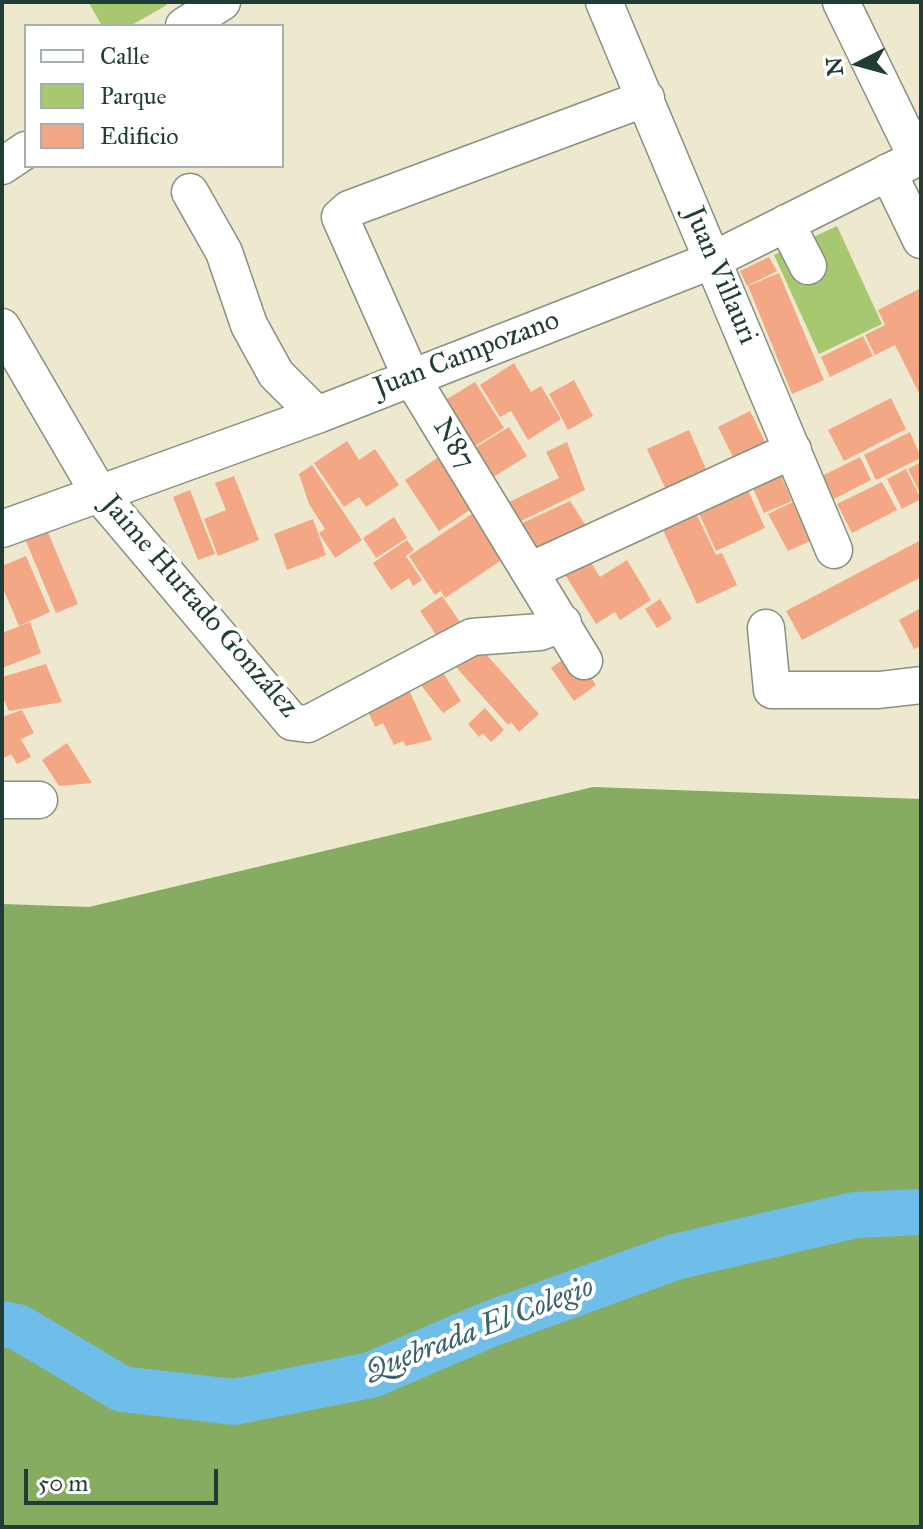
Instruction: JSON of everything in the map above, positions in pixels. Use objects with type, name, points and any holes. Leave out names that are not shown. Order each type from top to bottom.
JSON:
[{"type":"street","points":[[187,24],[222,2]]},
{"type":"street","name":"Juan Villauri","points":[[604,2],[834,550]]},
{"type":"street","points":[[841,2],[909,162],[921,240]]},
{"type":"street","name":"N87","points":[[584,661],[532,570],[411,377],[340,217],[349,209],[646,98]]},
{"type":"street","points":[[2,166],[24,151]]},
{"type":"street","name":"Juan Campozano","points":[[2,529],[317,415],[713,260],[909,162]]},
{"type":"street","points":[[190,192],[224,252],[249,325],[276,374],[317,415]]},
{"type":"street","points":[[786,223],[808,266]]},
{"type":"street","name":"Jaime Hurtado González","points":[[2,327],[100,495],[292,722],[308,724],[472,637],[540,632],[563,623]]},
{"type":"street","points":[[532,570],[793,450]]},
{"type":"street","points":[[766,628],[772,690],[879,690],[921,685]]},
{"type":"street","points":[[2,800],[39,800]]},
{"type":"green space","points":[[165,2],[167,5],[134,24],[101,24],[89,3]]},
{"type":"green space","points":[[837,226],[882,324],[819,354],[774,255]]},
{"type":"green space","points":[[593,787],[921,799],[921,1527],[2,1527],[2,904],[89,907]]},
{"type":"building","points":[[769,257],[777,271],[747,286],[740,271]]},
{"type":"building","points":[[779,273],[824,380],[792,394],[748,286]]},
{"type":"building","points":[[921,288],[921,397],[895,345],[875,355],[865,335],[885,325],[878,310]]},
{"type":"building","points":[[863,336],[873,356],[830,377],[821,357]]},
{"type":"building","points":[[514,363],[531,392],[541,386],[561,419],[528,440],[511,411],[500,417],[480,385]]},
{"type":"building","points":[[574,380],[593,416],[568,430],[549,394]]},
{"type":"building","points":[[475,382],[504,428],[467,451],[439,404]]},
{"type":"building","points":[[891,398],[906,429],[844,461],[828,430]]},
{"type":"building","points":[[750,411],[768,448],[736,463],[718,427]]},
{"type":"building","points":[[509,427],[527,456],[487,481],[468,452]]},
{"type":"building","points":[[689,430],[709,476],[668,494],[647,449]]},
{"type":"building","points":[[910,432],[921,458],[876,480],[864,455]]},
{"type":"building","points":[[347,441],[359,460],[375,449],[399,485],[366,507],[359,497],[344,507],[314,463]]},
{"type":"building","points":[[567,442],[585,490],[515,524],[505,504],[559,478],[546,452]]},
{"type":"building","points":[[443,454],[477,505],[439,531],[405,480]]},
{"type":"building","points":[[860,457],[871,480],[834,499],[822,476]]},
{"type":"building","points":[[921,462],[921,495],[908,469]]},
{"type":"building","points":[[312,465],[362,540],[335,558],[319,533],[325,529],[309,504],[299,474]]},
{"type":"building","points":[[906,469],[921,499],[902,509],[887,479]]},
{"type":"building","points":[[779,471],[792,501],[764,513],[751,484]]},
{"type":"building","points":[[234,476],[259,540],[218,556],[204,519],[226,510],[215,483]]},
{"type":"building","points":[[882,482],[897,510],[852,533],[837,504]]},
{"type":"building","points":[[747,488],[765,528],[716,551],[698,511]]},
{"type":"building","points":[[190,490],[215,554],[198,560],[173,497]]},
{"type":"building","points":[[570,501],[592,535],[537,562],[516,526]]},
{"type":"building","points":[[793,502],[810,541],[788,551],[768,514]]},
{"type":"building","points":[[479,509],[509,555],[445,598],[441,591],[435,595],[409,556]]},
{"type":"building","points":[[695,511],[716,555],[722,553],[737,585],[697,604],[661,526]]},
{"type":"building","points":[[394,517],[407,538],[376,558],[363,538]]},
{"type":"building","points":[[313,519],[326,555],[287,570],[274,534]]},
{"type":"building","points":[[47,530],[78,604],[56,613],[25,539]]},
{"type":"building","points":[[407,540],[414,550],[406,556],[422,580],[413,586],[409,578],[391,590],[373,563]]},
{"type":"building","points":[[921,540],[921,577],[802,640],[786,611]]},
{"type":"building","points":[[26,556],[50,612],[19,626],[2,586],[2,566]]},
{"type":"building","points":[[588,558],[600,577],[627,560],[651,600],[620,620],[615,612],[596,624],[564,573]]},
{"type":"building","points":[[442,596],[469,635],[447,651],[420,611]]},
{"type":"building","points":[[660,599],[672,619],[657,628],[645,609]]},
{"type":"building","points":[[921,608],[921,646],[914,649],[899,620]]},
{"type":"building","points":[[30,622],[41,653],[2,668],[2,633]]},
{"type":"building","points":[[478,645],[539,714],[519,732],[511,722],[508,725],[455,666]]},
{"type":"building","points":[[573,652],[596,685],[574,701],[551,668]]},
{"type":"building","points":[[46,664],[62,702],[9,711],[2,695],[2,677]]},
{"type":"building","points":[[442,671],[461,701],[443,713],[420,684]]},
{"type":"building","points":[[408,688],[432,740],[406,746],[403,741],[394,745],[383,723],[375,727],[366,707]]},
{"type":"building","points":[[485,708],[504,730],[491,742],[483,733],[479,737],[468,724]]},
{"type":"building","points":[[22,710],[34,733],[21,739],[31,757],[17,764],[11,754],[2,759],[2,717]]},
{"type":"building","points":[[67,743],[92,783],[59,786],[42,760]]},
{"type":"waterway","name":"Quebrada El Colegio","points":[[2,1324],[18,1327],[122,1389],[234,1402],[371,1375],[490,1324],[675,1257],[855,1215],[921,1212]]}]
